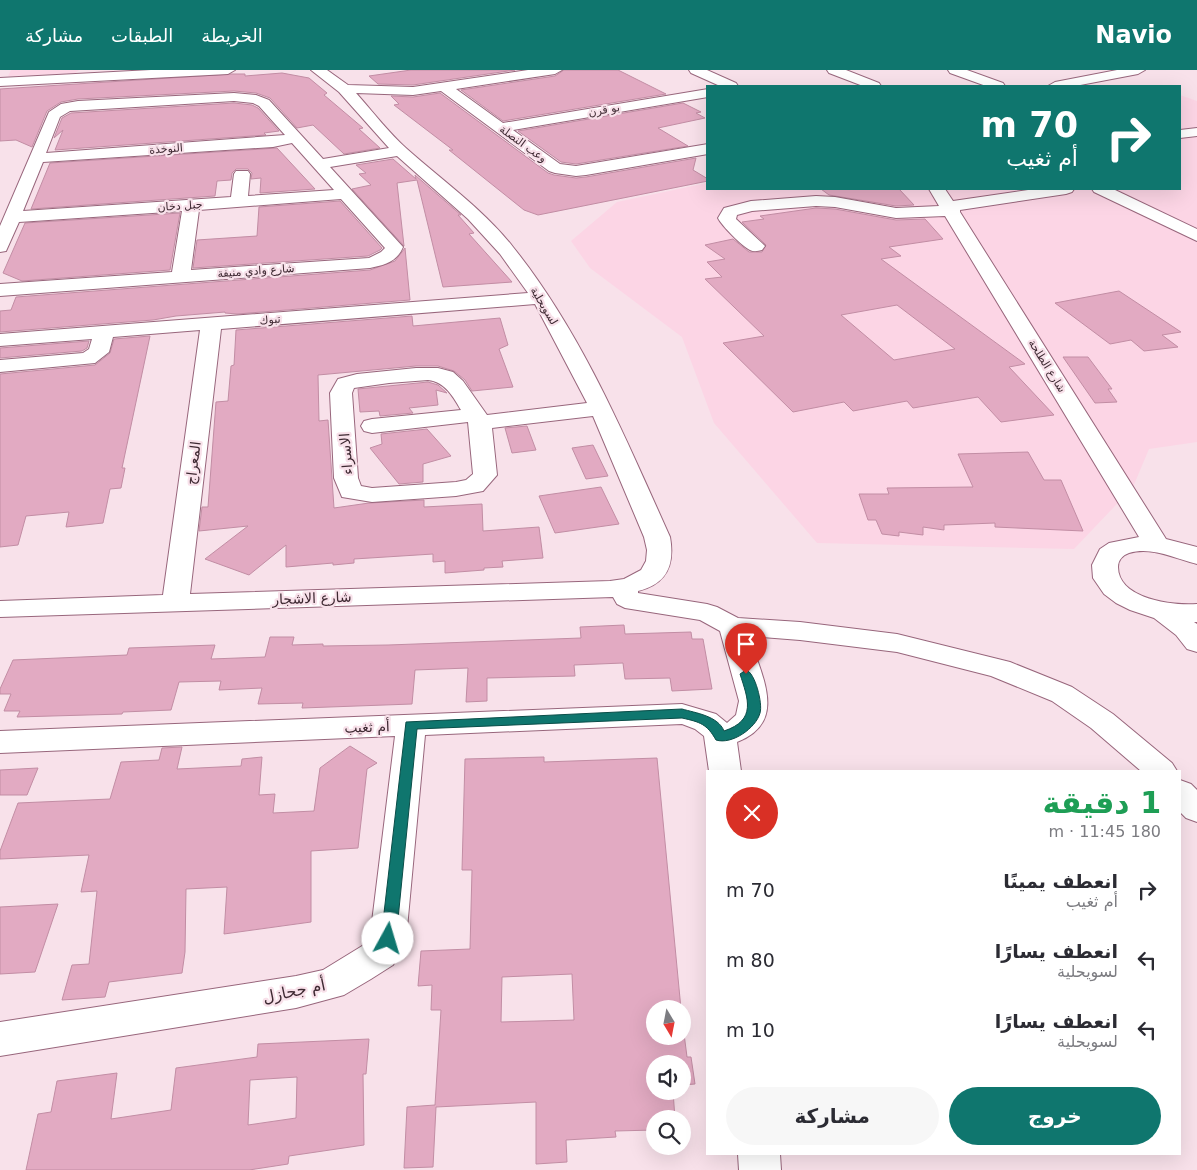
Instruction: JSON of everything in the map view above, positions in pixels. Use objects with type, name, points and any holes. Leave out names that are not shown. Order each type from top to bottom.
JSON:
[{"type":"street","points":[[0,82],[228,70]]},
{"type":"street","name":"لسويحلية","points":[[318,70],[344,89],[400,151],[474,215],[506,250],[541,298],[601,408],[660,548],[660,558],[657,567],[650,576],[639,584],[623,588]]},
{"type":"street","points":[[344,89],[404,91],[445,87],[556,70]]},
{"type":"street","points":[[696,70],[730,85]]},
{"type":"street","points":[[834,70],[872,85]]},
{"type":"street","points":[[955,70],[995,85]]},
{"type":"street","points":[[1075,70],[1098,78]]},
{"type":"street","points":[[1060,85],[1138,70]]},
{"type":"street","name":"وعب النصلة","points":[[445,87],[556,168],[586,170],[705,152]]},
{"type":"street","name":"بو قرن","points":[[500,128],[706,93]]},
{"type":"street","name":"شارع وادي منيفة","points":[[0,247],[54,115],[66,107],[234,97],[251,98],[264,103],[394,247],[392,253],[384,259],[370,262],[0,290]]},
{"type":"street","points":[[1181,134],[1197,132]]},
{"type":"street","name":"النوخذة","points":[[37,158],[273,142],[295,138]]},
{"type":"street","points":[[320,164],[400,151]]},
{"type":"street","points":[[239,202],[242,174]]},
{"type":"street","name":"شارع الطلحة","points":[[938,190],[1157,545]]},
{"type":"street","points":[[756,246],[728,221],[727,218],[730,212],[744,206],[816,201],[840,203],[896,213],[951,209],[1060,190]]},
{"type":"street","points":[[1102,190],[1197,236]]},
{"type":"street","name":"جبل دخان","points":[[13,217],[327,196],[346,193]]},
{"type":"street","points":[[181,276],[191,205]]},
{"type":"street","name":"تبوك","points":[[0,340],[541,298]]},
{"type":"street","name":"المعراج","points":[[176,602],[211,325]]},
{"type":"street","points":[[0,366],[88,358],[99,352],[104,332]]},
{"type":"street","name":"الاسراء","points":[[430,373],[445,376],[456,387],[477,419],[484,475],[474,486],[372,495],[351,492],[346,478],[341,393],[346,384],[357,380],[430,373]]},
{"type":"street","points":[[372,426],[601,408]]},
{"type":"street","points":[[1196,555],[1170,546],[1138,545],[1121,548],[1107,558],[1105,573],[1112,585],[1124,596],[1143,606],[1179,614],[1197,613]]},
{"type":"street","points":[[623,588],[626,598],[635,602],[707,614],[732,626],[800,631],[897,643],[1000,668],[1062,694],[1102,721],[1160,770]]},
{"type":"street","name":"شارع الاشجار","points":[[0,609],[623,588]]},
{"type":"street","points":[[1164,612],[1186,629],[1197,643]]},
{"type":"street","points":[[725,770],[720,737],[736,732],[748,724],[754,713],[754,701],[732,626]]},
{"type":"street","name":"أم ثغيب","points":[[0,742],[682,714],[702,719],[717,728],[720,737]]},
{"type":"street","name":"أم جحازل","points":[[0,1039],[296,992],[331,984],[380,954],[388,939],[411,725]]},
{"type":"street","points":[[1181,793],[1197,810]]},
{"type":"street","points":[[759,1155],[760,1170]]},
{"type":"shaded area","points":[[11,70],[79,70],[75,73],[8,76]]},
{"type":"shaded area","points":[[1181,95],[1197,101],[1197,442],[1149,449],[1133,487],[1074,549],[817,543],[714,423],[682,337],[590,268],[571,241],[617,202],[706,183],[706,190],[1181,190]]},
{"type":"building","points":[[411,70],[515,70],[413,85],[378,84],[369,76]]},
{"type":"building","points":[[564,70],[618,70],[666,94],[503,121],[461,90],[555,76]]},
{"type":"building","points":[[282,73],[309,78],[327,93],[324,95],[363,128],[359,129],[380,148],[344,154],[313,125],[297,128],[270,98],[256,93],[234,91],[78,99],[61,102],[47,111],[32,147],[16,140],[0,141],[0,89],[231,74],[245,74],[245,76]]},
{"type":"building","points":[[440,93],[548,173],[554,175],[576,178],[586,177],[696,158],[693,170],[706,178],[706,181],[538,215],[524,210],[449,150],[453,150],[394,105],[399,104],[391,96],[413,97]]},
{"type":"building","points":[[234,103],[252,105],[258,108],[279,131],[264,133],[266,135],[55,150],[63,130],[54,138],[62,118],[71,113]]},
{"type":"building","points":[[683,103],[701,112],[696,113],[705,118],[658,128],[688,146],[576,164],[561,162],[518,131]]},
{"type":"building","points":[[277,148],[315,189],[260,193],[261,178],[251,179],[252,173],[248,169],[236,169],[232,173],[231,180],[217,181],[215,196],[31,209],[50,163]]},
{"type":"building","points":[[393,159],[416,179],[415,175],[461,215],[458,215],[474,233],[469,234],[512,282],[443,287],[417,180],[397,183],[404,246],[352,189],[371,185],[359,174],[366,173],[356,165]]},
{"type":"building","points":[[822,190],[900,190],[914,205],[896,206],[829,195]]},
{"type":"building","points":[[340,201],[382,248],[380,250],[368,256],[193,268],[197,240],[257,236],[259,207]]},
{"type":"building","points":[[816,208],[835,209],[896,220],[925,219],[943,239],[889,247],[901,256],[881,259],[1025,364],[1009,367],[1054,415],[1001,422],[978,397],[913,408],[907,401],[853,411],[844,402],[793,412],[723,343],[764,336],[705,279],[722,277],[707,262],[725,259],[705,245],[733,239],[749,252],[762,252],[766,245],[742,222],[764,219],[760,216]],"holes":[[[897,305],[955,349],[894,360],[841,315]]]},
{"type":"building","points":[[180,213],[170,270],[22,281],[3,273],[25,223]]},
{"type":"building","points":[[405,248],[410,300],[237,314],[225,312],[153,320],[0,332],[0,311],[11,310],[16,297],[370,270],[395,261]]},
{"type":"building","points":[[1119,291],[1181,332],[1162,335],[1178,347],[1144,351],[1131,340],[1110,344],[1055,303]]},
{"type":"building","points":[[412,316],[413,326],[500,318],[508,345],[499,349],[513,387],[472,391],[465,380],[454,371],[438,366],[416,366],[318,375],[319,421],[328,420],[334,508],[369,503],[424,500],[424,507],[482,504],[483,531],[539,527],[543,558],[502,561],[503,567],[445,573],[445,561],[433,562],[433,554],[354,559],[354,563],[333,565],[333,563],[286,567],[286,545],[249,575],[205,559],[248,526],[199,531],[202,507],[208,507],[216,402],[228,401],[231,366],[234,365],[236,330]]},
{"type":"building","points":[[150,336],[122,468],[125,468],[121,488],[110,489],[103,523],[66,527],[69,512],[26,516],[18,545],[0,547],[0,374],[95,365],[110,353],[114,339]]},
{"type":"building","points":[[89,341],[87,348],[82,351],[0,358],[0,348]]},
{"type":"building","points":[[1063,357],[1088,357],[1112,389],[1108,389],[1117,402],[1095,403]]},
{"type":"building","points":[[428,382],[438,385],[447,393],[436,390],[438,405],[409,408],[413,413],[380,416],[379,411],[360,412],[358,389]]},
{"type":"building","points":[[527,426],[536,450],[512,453],[505,428]]},
{"type":"building","points":[[427,429],[451,456],[423,464],[423,482],[399,484],[370,448],[382,444],[381,434]]},
{"type":"building","points":[[593,445],[608,476],[586,479],[572,448]]},
{"type":"building","points":[[1028,452],[1044,480],[1061,480],[1083,531],[995,527],[995,523],[944,525],[944,530],[923,527],[923,535],[899,532],[899,536],[882,534],[876,520],[868,520],[859,494],[889,494],[887,488],[973,487],[958,454]]},
{"type":"building","points":[[601,487],[619,524],[555,533],[539,496]]},
{"type":"building","points":[[624,625],[625,634],[691,632],[692,639],[703,639],[712,689],[672,691],[670,678],[625,679],[623,663],[574,665],[575,676],[487,678],[487,701],[466,702],[468,668],[415,670],[412,704],[302,708],[303,703],[258,704],[262,688],[219,690],[221,681],[179,682],[171,710],[123,712],[122,714],[17,717],[20,711],[4,711],[11,694],[0,694],[0,689],[13,660],[127,655],[129,648],[215,645],[211,659],[265,657],[270,637],[294,637],[292,645],[388,645],[581,638],[580,627]]},
{"type":"building","points":[[350,746],[377,763],[367,769],[358,848],[311,851],[311,922],[224,934],[227,887],[186,889],[185,952],[182,973],[109,982],[105,997],[62,1000],[72,965],[89,964],[97,891],[81,892],[89,855],[0,859],[0,851],[18,803],[110,799],[121,762],[159,760],[162,748],[182,747],[177,769],[241,766],[242,759],[262,757],[259,795],[275,794],[273,813],[314,811],[320,768]]},
{"type":"building","points":[[544,757],[544,762],[657,758],[680,1000],[646,1000],[646,1045],[685,1045],[687,1055],[646,1055],[646,1100],[674,1100],[674,1110],[646,1110],[646,1130],[615,1131],[616,1137],[566,1140],[567,1162],[536,1164],[536,1102],[436,1107],[433,1167],[404,1168],[407,1107],[435,1105],[441,1010],[431,1010],[432,985],[418,986],[421,951],[470,949],[472,870],[462,870],[465,759]],"holes":[[[572,974],[574,1020],[501,1022],[502,977]]]},
{"type":"building","points":[[38,768],[27,795],[0,795],[0,770]]},
{"type":"building","points":[[58,904],[35,972],[0,974],[0,907]]},
{"type":"building","points":[[369,1039],[366,1074],[363,1074],[364,1145],[289,1156],[288,1164],[249,1170],[26,1170],[38,1114],[51,1112],[57,1081],[117,1073],[111,1119],[171,1110],[176,1068],[257,1057],[258,1044]],"holes":[[[297,1077],[296,1118],[248,1125],[250,1080]]]},
{"type":"building","points":[[691,1057],[695,1084],[691,1084]]},
{"type":"route","points":[[388,939],[411,725],[682,714],[702,719],[717,728],[720,737],[736,732],[748,724],[754,713],[754,701],[746,674]]}]
